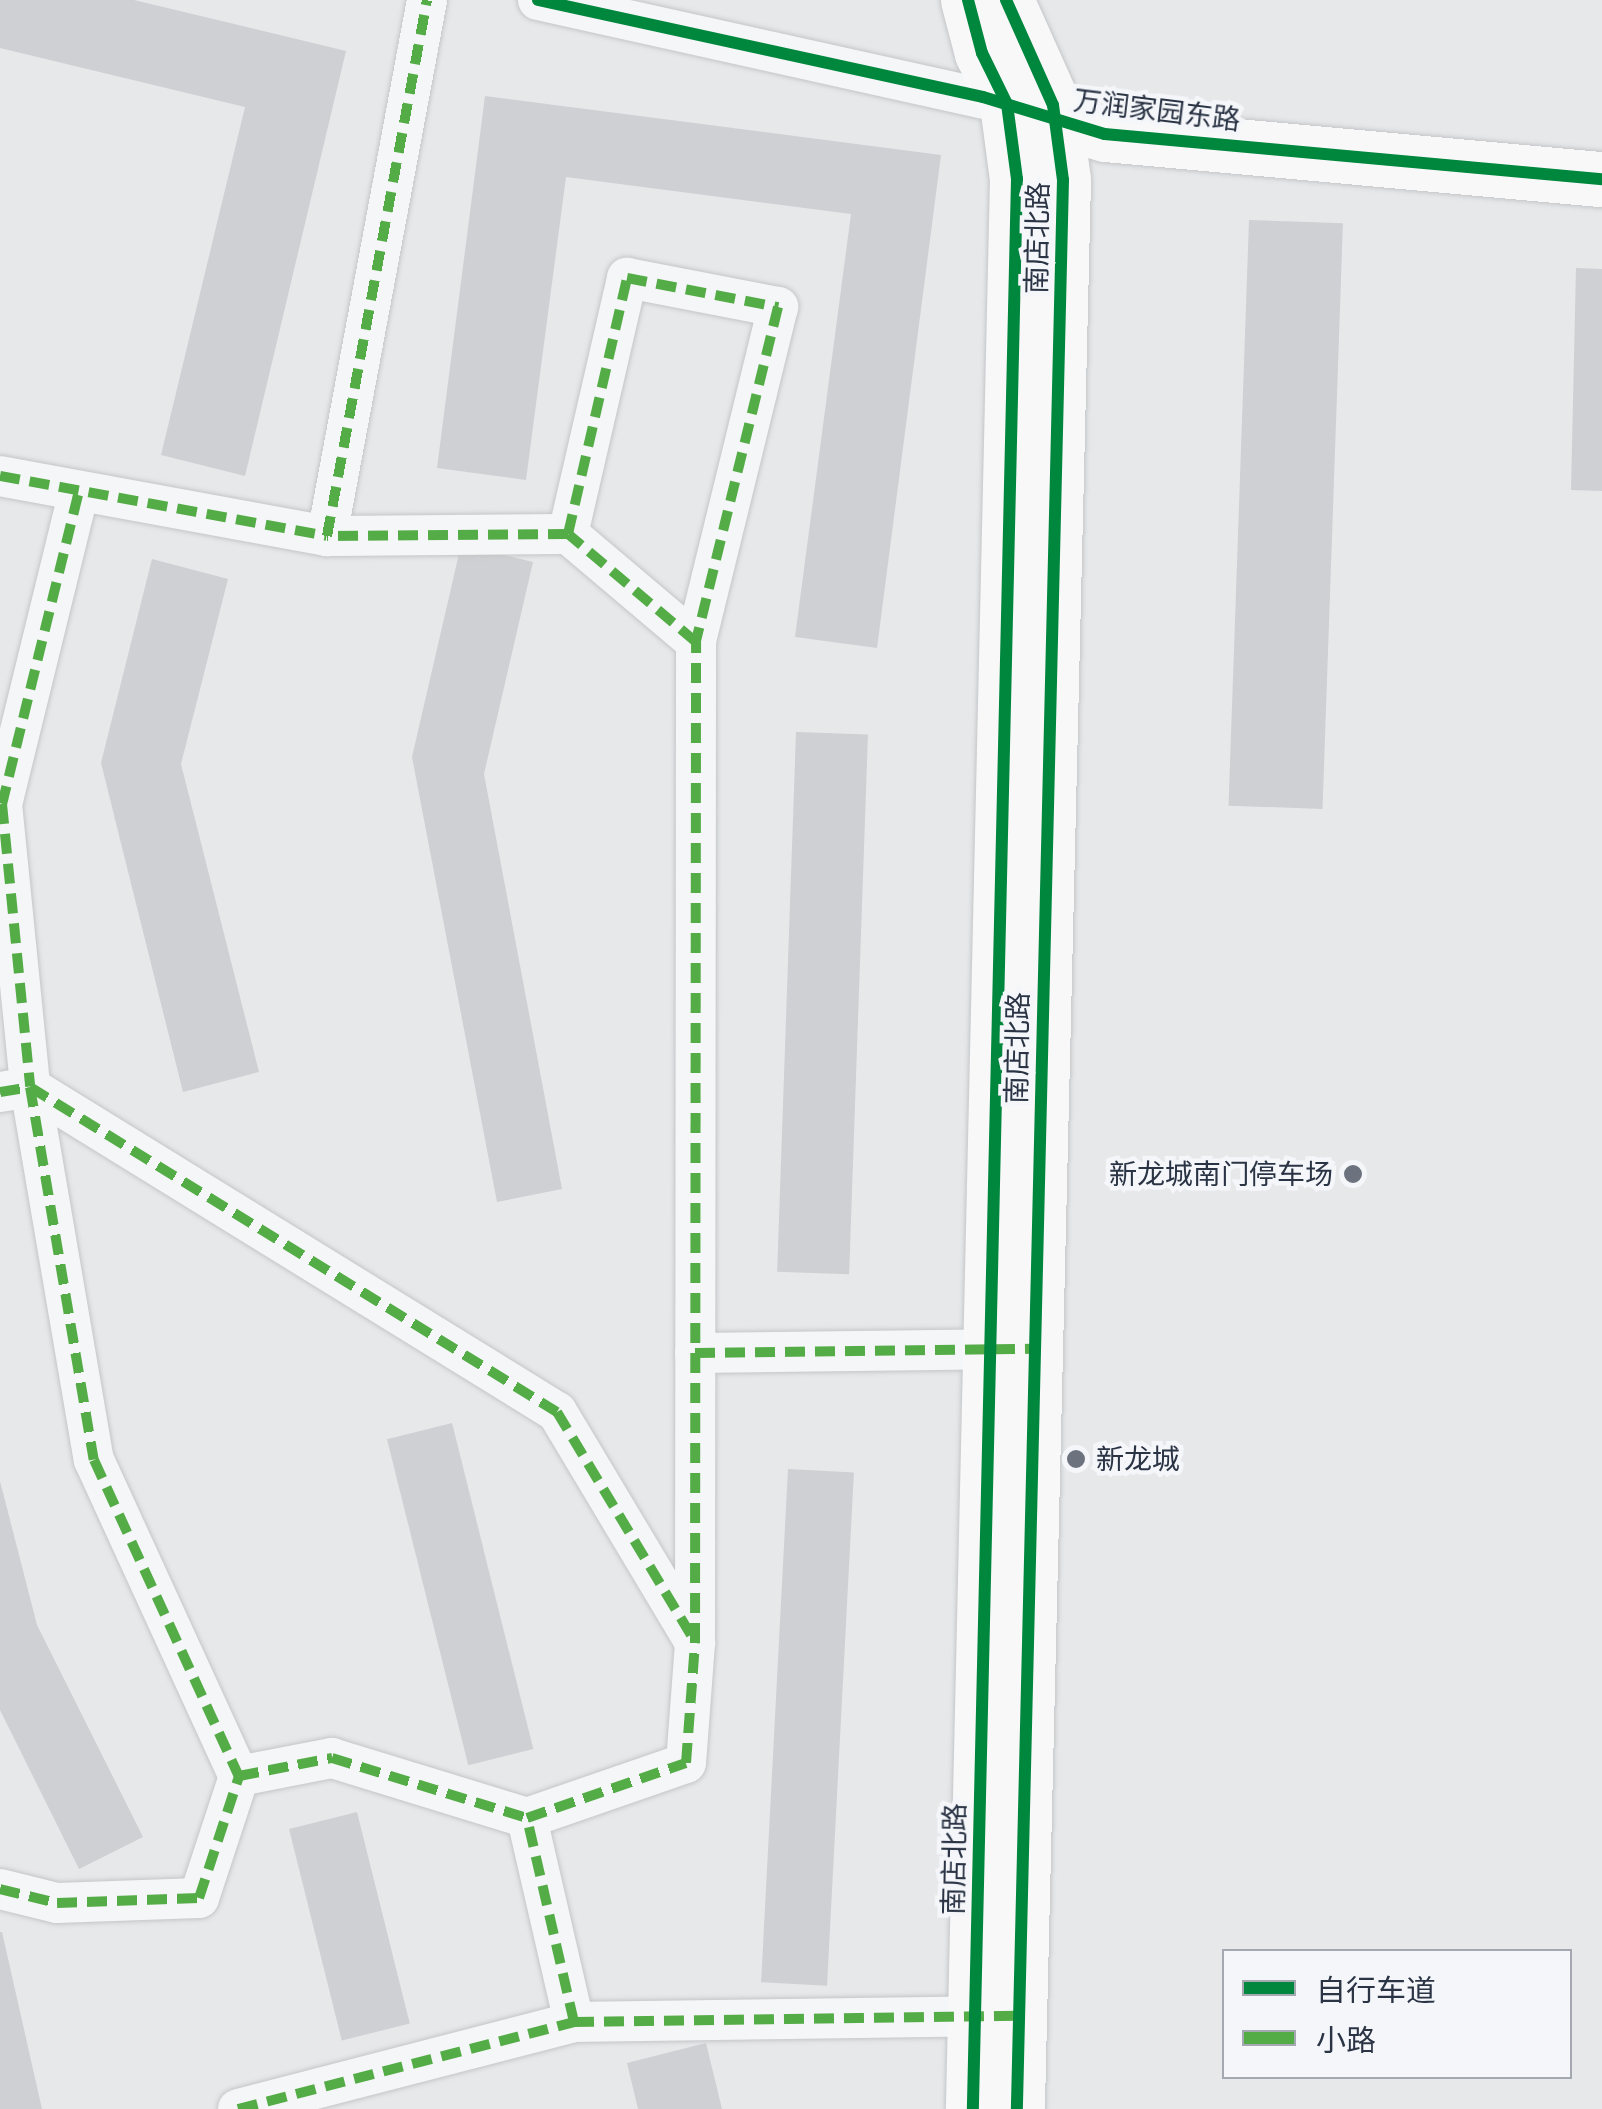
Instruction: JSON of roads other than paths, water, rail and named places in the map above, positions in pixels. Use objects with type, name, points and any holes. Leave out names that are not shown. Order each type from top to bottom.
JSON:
[{"type":"main road","name":"南店北路","points":[[968,0],[982,53],[1007,104],[1017,180],[1013,1349]]},
{"type":"main road","name":"南店北路","points":[[973,2109],[997,2016],[1013,1349],[1063,180],[1058,122],[1006,0]]},
{"type":"main road","name":"万润家园东路","points":[[1007,104],[1105,134],[1602,179]]},
{"type":"main road","name":"南店北路","points":[[997,2016],[1017,2109]]},
{"type":"street","points":[[327,536],[427,0]]},
{"type":"street","name":"万润家园东路","points":[[538,0],[1007,104]]},
{"type":"street","points":[[239,1776],[332,1758],[527,1818],[686,1763],[695,1643],[696,642],[778,307],[627,278],[568,534]]},
{"type":"street","points":[[0,476],[78,494],[327,536],[568,534],[696,642]]},
{"type":"street","points":[[0,1889],[57,1903],[198,1898],[239,1776],[94,1460],[15,1089],[2,804],[78,494]]},
{"type":"street","points":[[15,1089],[557,1412],[695,1643]]},
{"type":"street","points":[[695,1353],[1013,1349]]},
{"type":"street","points":[[527,1818],[574,2022]]},
{"type":"street","points":[[238,2109],[574,2022],[997,2016]]},
{"type":"place","name":"新龙城南门停车场","points":[[1353,1174]]},
{"type":"place","name":"新龙城","points":[[1076,1459]]}]
